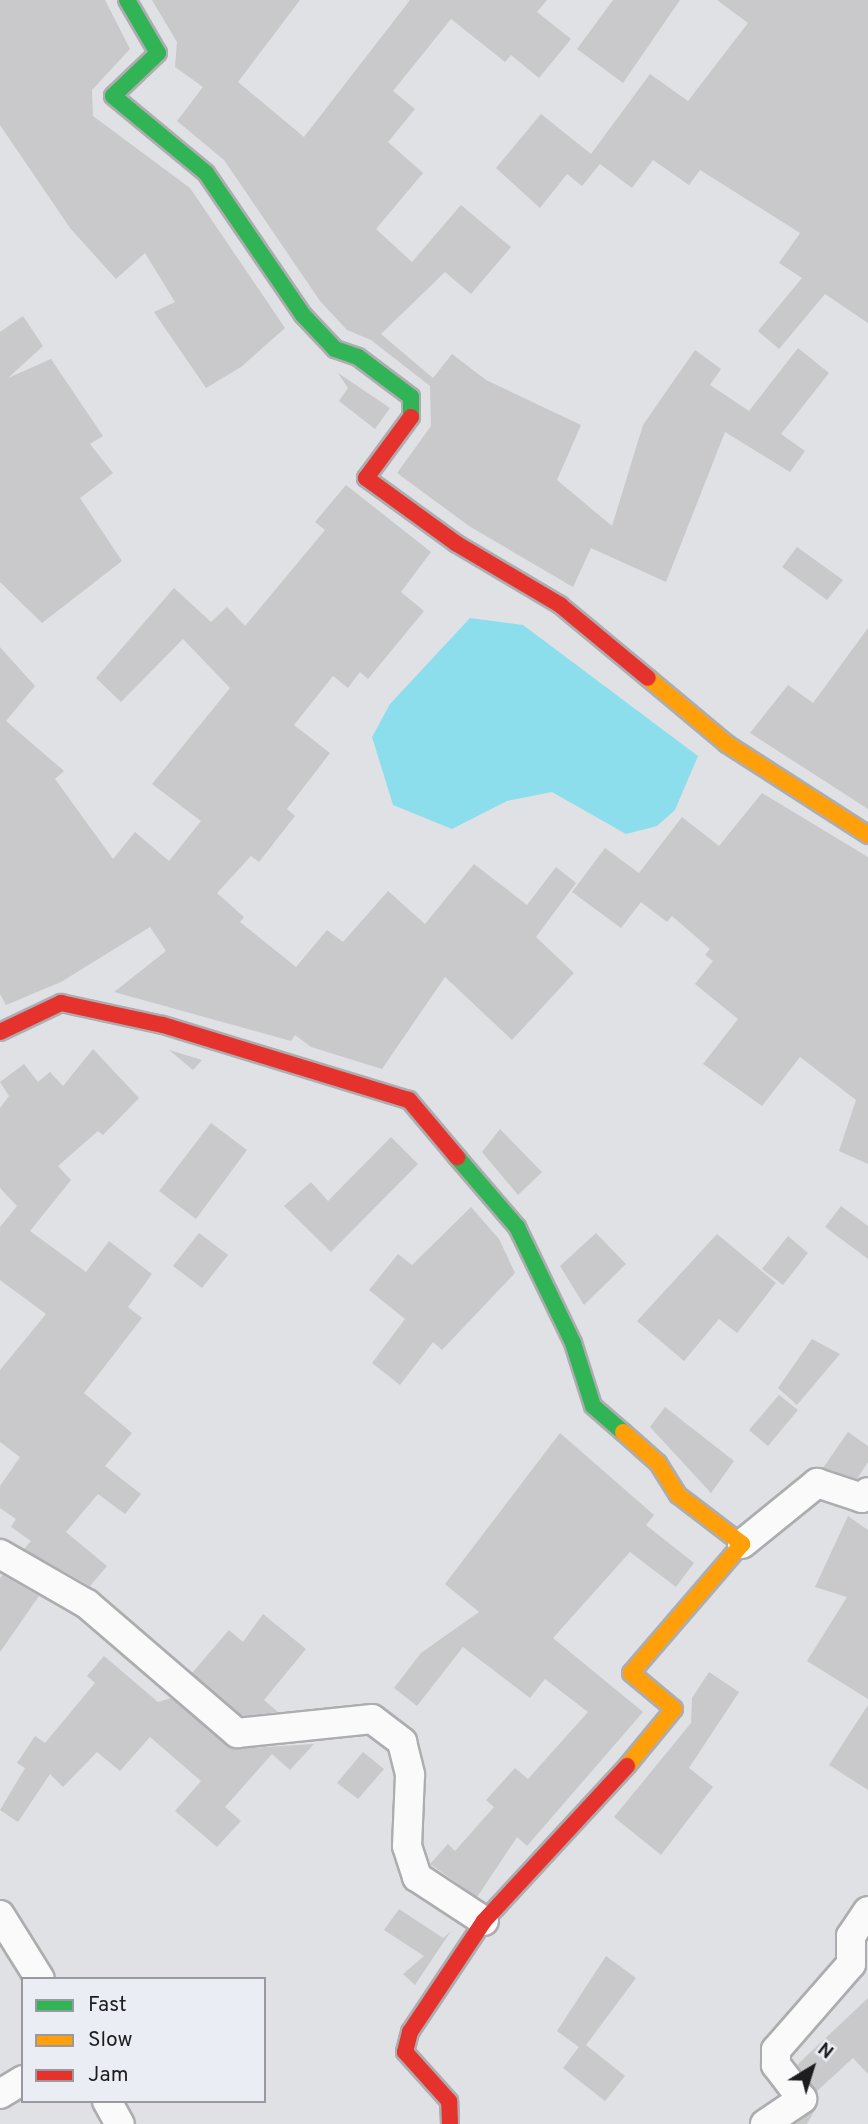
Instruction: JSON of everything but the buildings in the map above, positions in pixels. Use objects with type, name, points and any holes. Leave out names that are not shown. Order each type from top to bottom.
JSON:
[{"type":"street","points":[[127,0],[158,53],[113,96],[206,173],[281,285],[335,349],[358,357],[411,397],[413,414],[366,478],[457,544],[560,606],[727,744],[868,835]]},
{"type":"street","points":[[0,1031],[61,1003],[163,1025],[409,1100],[517,1227],[573,1343],[593,1406],[658,1463],[678,1495],[742,1544]]},
{"type":"street","points":[[450,2124],[449,2101],[405,2053],[430,1993],[484,1921],[577,1826],[674,1709],[631,1674],[742,1544],[817,1483],[862,1498],[868,1492]]},
{"type":"street","points":[[0,1554],[88,1604],[237,1733],[372,1719],[402,1742],[410,1775],[407,1846],[418,1877],[484,1921]]},
{"type":"street","points":[[765,2124],[802,2099],[776,2065],[776,2050],[850,1964],[851,1936],[868,1911]]},
{"type":"street","points":[[0,1915],[39,1977]]},
{"type":"street","points":[[0,2094],[21,2081]]},
{"type":"street","points":[[108,2103],[120,2124]]},
{"type":"water","points":[[470,618],[523,625],[698,756],[675,810],[657,826],[626,834],[552,792],[507,801],[452,829],[393,805],[372,737],[390,704]]},
{"type":"traffic: fast","points":[[127,0],[158,53],[113,96],[206,173],[303,315],[335,349],[358,357],[411,397],[411,417]]},
{"type":"traffic: fast","points":[[457,1157],[517,1227],[573,1343],[593,1406],[623,1432]]},
{"type":"traffic: slow","points":[[648,678],[727,744],[868,835]]},
{"type":"traffic: slow","points":[[623,1432],[658,1463],[678,1495],[742,1544],[631,1673],[674,1709],[627,1766]]},
{"type":"traffic: jam","points":[[411,417],[366,478],[457,544],[560,605],[648,678]]},
{"type":"traffic: jam","points":[[0,1032],[61,1003],[163,1025],[409,1100],[457,1157]]},
{"type":"traffic: jam","points":[[450,2124],[449,2101],[405,2052],[410,2032],[484,1921],[627,1766]]}]
